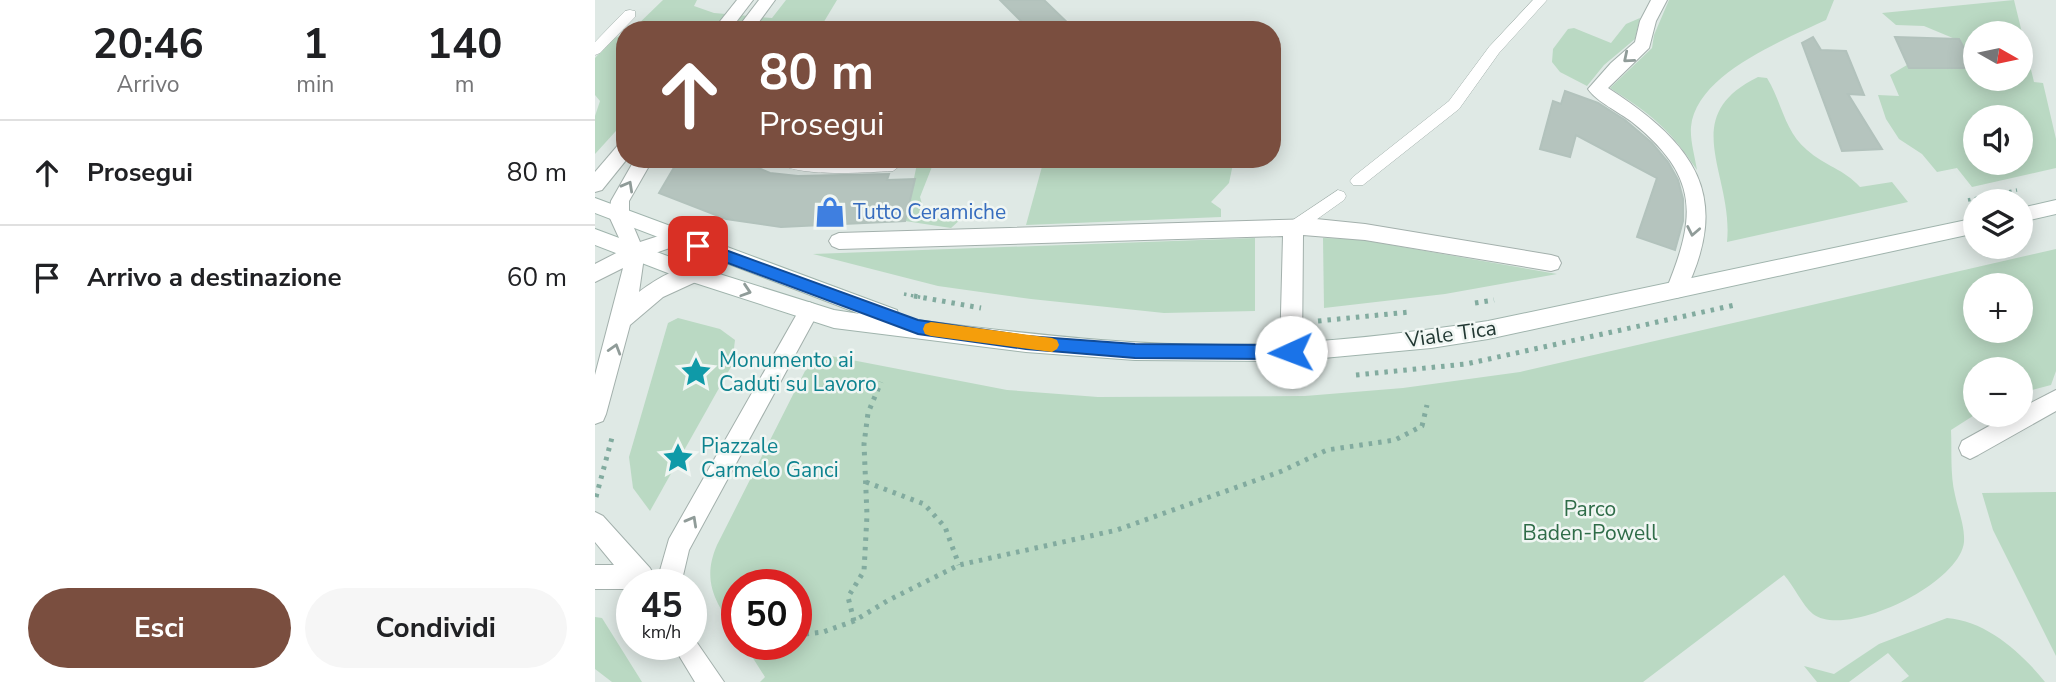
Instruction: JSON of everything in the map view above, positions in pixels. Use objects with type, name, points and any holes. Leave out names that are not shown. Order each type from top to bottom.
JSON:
[{"type":"street","points":[[728,21],[745,0]]},
{"type":"street","points":[[751,21],[767,0]]},
{"type":"street","points":[[1659,0],[1648,21],[1643,44],[1597,89],[1628,109],[1657,134],[1691,182],[1697,203],[1695,223],[1687,263],[1676,290]]},
{"type":"street","points":[[595,185],[616,160]]},
{"type":"street","points":[[595,414],[624,318],[635,252],[619,216],[624,191],[638,168]]},
{"type":"street","points":[[595,205],[918,327]]},
{"type":"street","points":[[2033,212],[2056,207]]},
{"type":"street","points":[[839,241],[1293,228],[1365,232],[1551,263]]},
{"type":"street","points":[[1291,352],[1293,228]]},
{"type":"street","name":"Viale Tica","points":[[918,327],[1026,343],[1135,351],[1291,352],[1465,333],[1963,228]]},
{"type":"street","points":[[595,237],[693,274],[834,318],[918,327]]},
{"type":"street","points":[[595,274],[635,252],[677,238]]},
{"type":"street","points":[[624,318],[645,296],[668,282],[693,274]]},
{"type":"street","points":[[673,569],[678,547],[809,311]]},
{"type":"street","points":[[1970,448],[2056,400]]},
{"type":"street","points":[[595,524],[633,569]]},
{"type":"street","points":[[595,577],[616,579]]},
{"type":"street","points":[[696,660],[711,682]]},
{"type":"lane","points":[[1358,181],[1454,105],[1494,50],[1540,0]]},
{"type":"lane","points":[[623,21],[630,14]]},
{"type":"lane","points":[[595,50],[616,28]]},
{"type":"lane","points":[[828,168],[848,168]]},
{"type":"lane","points":[[1293,228],[1338,196]]},
{"type":"path","points":[[855,621],[848,597],[864,571],[867,515],[864,444],[868,413],[881,382]]},
{"type":"path","points":[[812,633],[855,621],[887,601],[959,565],[1117,530],[1282,471],[1327,450],[1395,440],[1422,426],[1427,405]]},
{"type":"path","points":[[866,482],[924,504],[945,527],[959,565]]},
{"type":"green space","points":[[663,0],[697,0],[694,6],[714,13],[772,18],[786,0],[837,0],[824,21],[641,21]]},
{"type":"green space","points":[[1669,0],[1834,0],[1826,20],[1745,61],[1708,91],[1697,108],[1691,127],[1697,170],[1659,123],[1610,88],[1652,48],[1654,35]]},
{"type":"green space","points":[[2014,0],[2019,21],[1963,21],[1963,46],[1960,41],[1924,26],[1896,25],[1882,13]]},
{"type":"green space","points":[[1640,18],[1635,39],[1604,65],[1587,86],[1560,72],[1552,62],[1553,49],[1568,29],[1574,28],[1611,43],[1626,24]]},
{"type":"green space","points":[[616,38],[616,131],[595,154],[595,116],[600,101],[595,95],[595,58]]},
{"type":"green space","points":[[1907,65],[1963,67],[1963,91],[2033,91],[2033,78],[2034,82],[2043,83],[2056,139],[2056,168],[2033,173],[2033,105],[1963,105],[1963,175],[2025,175],[1972,187],[1957,168],[1937,172],[1922,154],[1899,139],[1886,119],[1878,95],[1899,96],[1890,75]]},
{"type":"green space","points":[[1758,77],[1767,78],[1793,134],[1807,150],[1860,187],[1892,182],[1908,202],[1727,242],[1727,217],[1714,149],[1714,129],[1720,110],[1733,93]]},
{"type":"green space","points":[[916,168],[931,168],[920,197],[924,211],[936,218],[961,219],[951,228],[905,221]]},
{"type":"green space","points":[[1042,168],[1232,168],[1229,183],[1211,202],[1221,209],[1221,217],[1026,225]]},
{"type":"green space","points":[[1255,238],[1255,311],[1164,313],[1031,299],[938,286],[813,254]]},
{"type":"green space","points":[[1323,238],[1357,239],[1557,274],[1445,294],[1324,308]]},
{"type":"green space","name":"Parco Baden-Powell","points":[[2056,249],[2056,371],[2051,385],[2033,390],[2033,357],[1963,357],[1963,422],[1951,430],[1952,479],[1964,542],[1958,558],[1943,574],[1923,590],[1899,603],[1850,619],[1829,620],[1809,610],[1784,575],[1643,682],[760,682],[765,677],[754,660],[812,660],[812,569],[721,569],[721,609],[713,592],[710,570],[717,545],[805,371],[821,358],[831,356],[1007,390],[1098,397],[1305,396],[1403,388],[1520,372],[2012,259],[2033,259],[2033,254]]},
{"type":"green space","points":[[678,318],[720,329],[735,340],[732,365],[650,511],[633,488],[629,457],[668,323]]},
{"type":"green space","points":[[2056,492],[2056,656],[1993,530],[1982,493]]},
{"type":"green space","points":[[595,617],[602,618],[616,640],[616,660],[628,660],[642,682],[612,682],[595,669]]},
{"type":"green space","points":[[1947,618],[1975,625],[2002,640],[2045,682],[1901,682],[1909,676],[1888,653],[1849,682],[1817,682],[1804,666],[1834,674],[1879,644]]},
{"type":"building","points":[[1000,0],[1044,0],[1066,21],[1021,21]]},
{"type":"building","points":[[1813,37],[1821,50],[1846,51],[1864,95],[1848,94],[1882,149],[1842,151],[1802,43]]},
{"type":"building","points":[[1895,37],[1959,39],[1963,46],[1963,68],[1909,68]]},
{"type":"building","points":[[1565,91],[1598,103],[1625,120],[1652,143],[1668,162],[1678,180],[1683,199],[1683,221],[1675,250],[1637,237],[1657,178],[1576,135],[1570,157],[1540,149],[1553,101],[1561,104]]},
{"type":"building","points":[[674,168],[759,168],[770,173],[798,176],[889,174],[887,180],[915,179],[905,221],[781,227],[726,219],[659,193]]},
{"type":"slow traffic","points":[[931,329],[1052,345]]},
{"type":"place","name":"Tutto Ceramiche","points":[[830,212]]},
{"type":"place","name":"Monumento ai Caduti su Lavoro","points":[[696,372]]},
{"type":"place","name":"Piazzale Carmelo Ganci","points":[[678,458]]},
{"type":"route","points":[[698,246],[918,327],[1026,343],[1135,351],[1291,352]]}]
